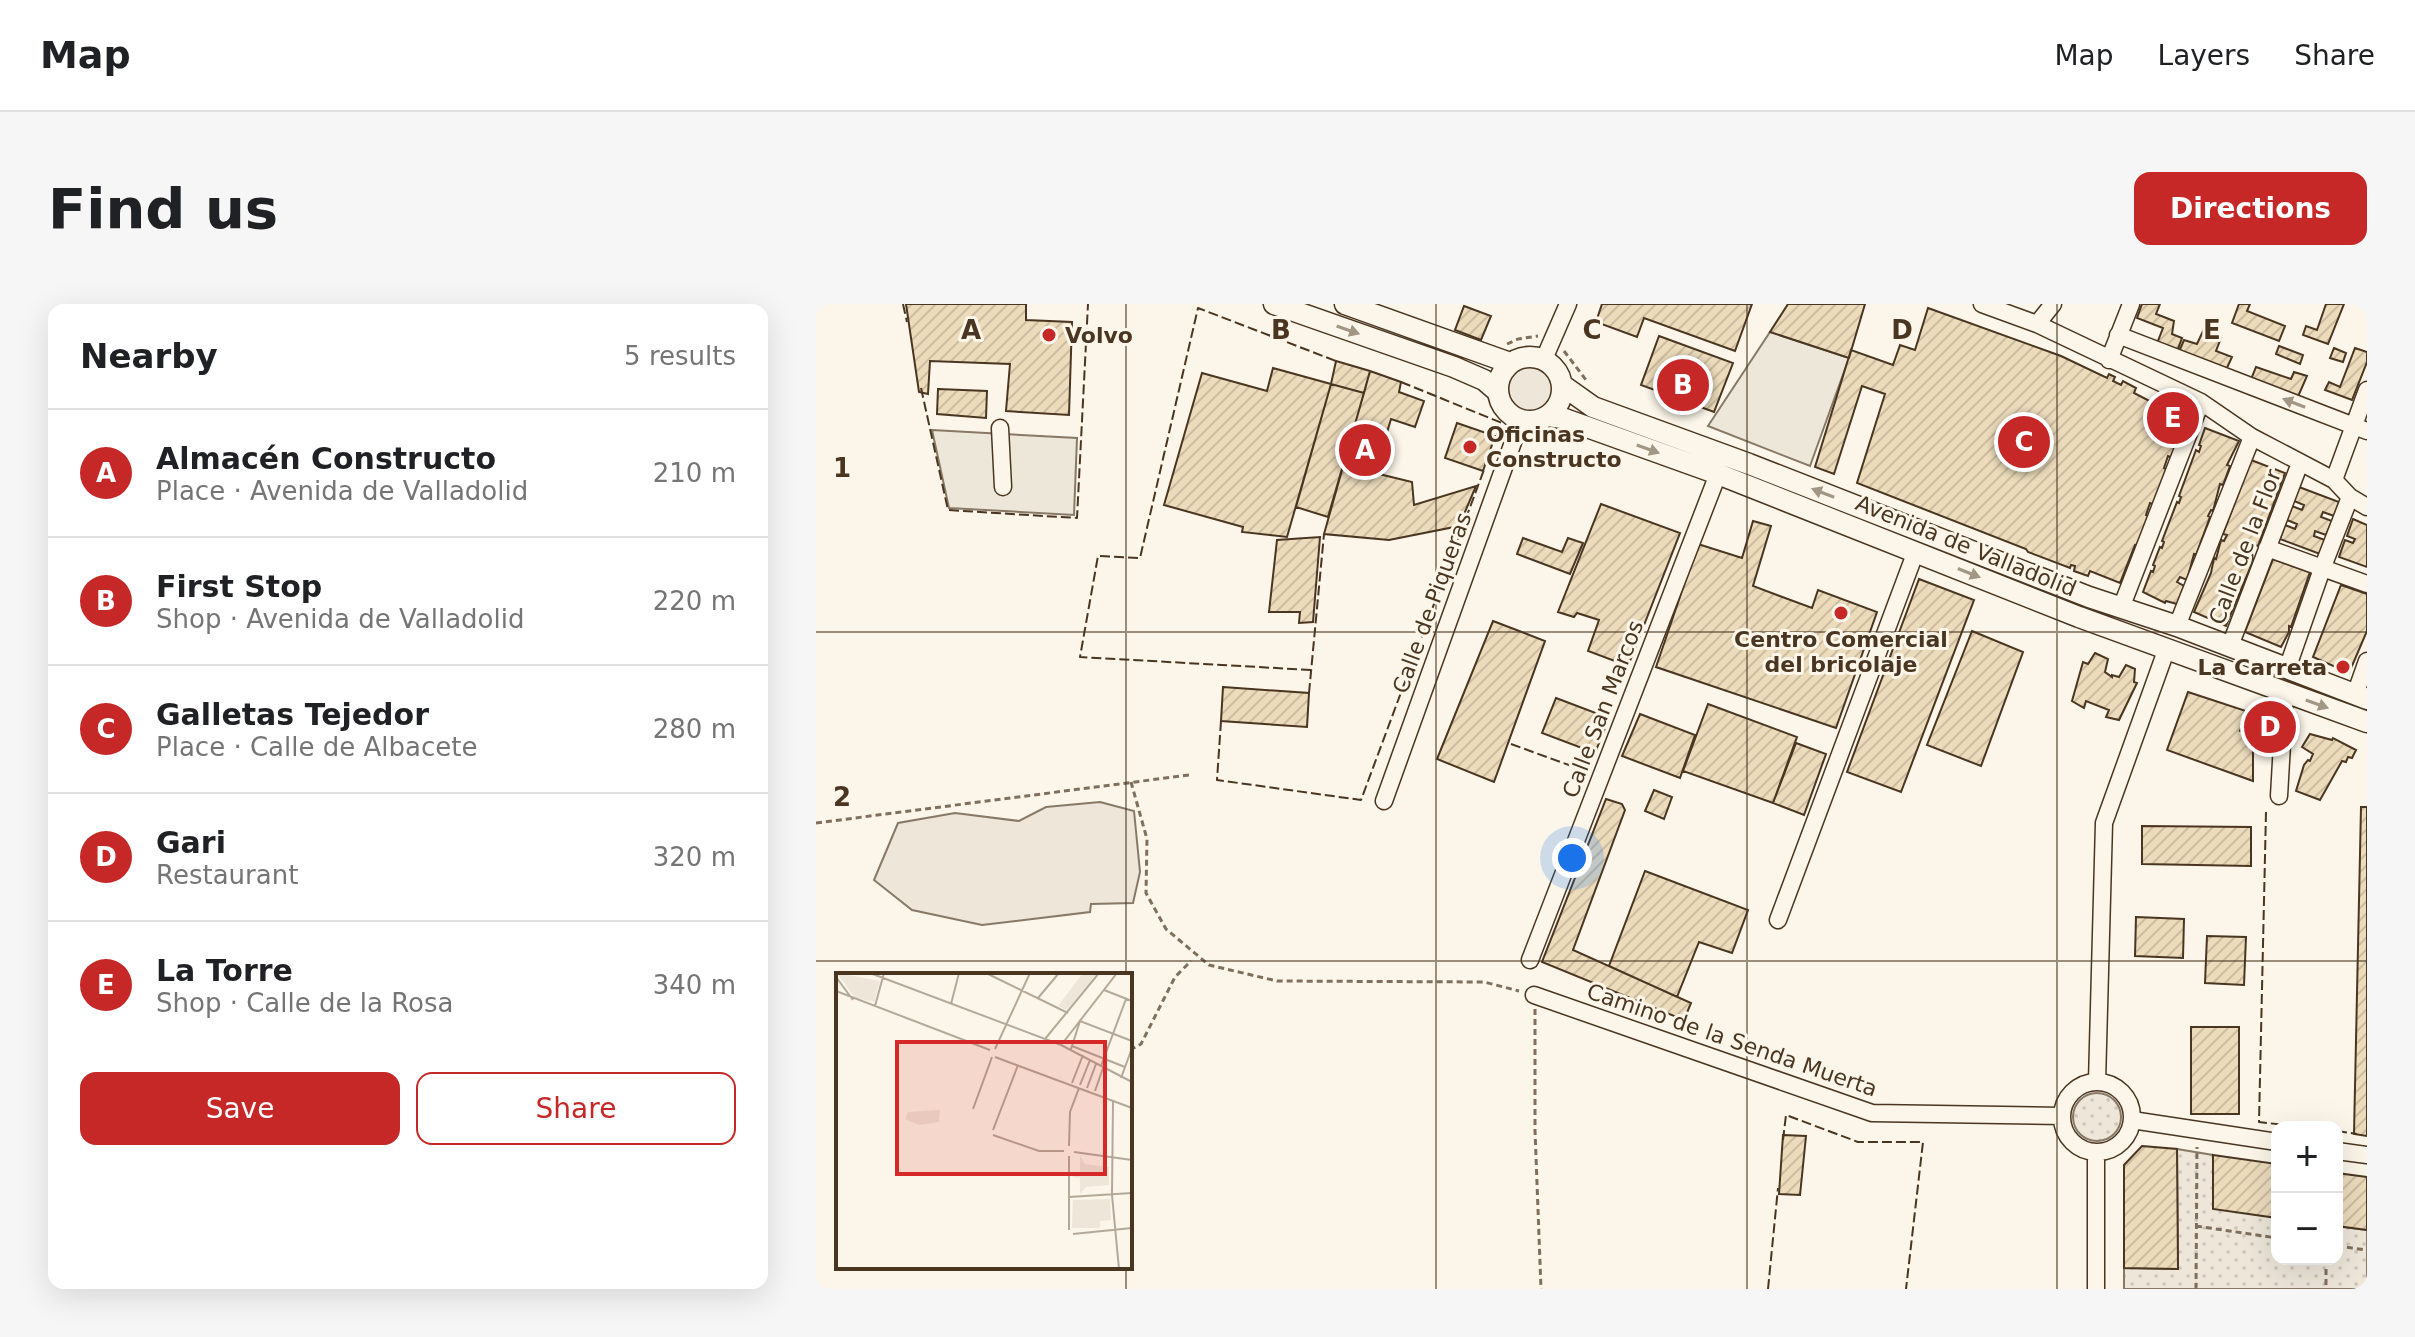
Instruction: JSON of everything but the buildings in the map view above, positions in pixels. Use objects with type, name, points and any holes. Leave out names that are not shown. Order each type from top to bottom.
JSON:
[{"type":"main road","points":[[1274,304],[1484,380],[1498,392],[1505,410],[1521,420]]},
{"type":"main road","points":[[1345,304],[1510,363]]},
{"type":"main road","points":[[1498,392],[1503,371],[1510,363],[1527,357],[1544,359]]},
{"type":"main road","name":"Avenida de Valladolid","points":[[1544,359],[1556,370],[1562,385],[1593,407],[2361,697]]},
{"type":"main road","points":[[1548,416],[1561,399],[1562,385]]},
{"type":"main road","name":"Avenida de Valladolid","points":[[1521,420],[1548,416],[1562,418],[1718,474],[2079,617],[2367,722]]},
{"type":"street","points":[[1544,359],[1568,304]]},
{"type":"street","points":[[1982,304],[2037,324],[2201,402],[2252,437],[2334,480],[2350,497],[2367,507]]},
{"type":"street","points":[[2037,324],[2053,304]]},
{"type":"street","points":[[2109,360],[2131,304]]},
{"type":"street","points":[[2118,335],[2360,428]]},
{"type":"street","points":[[2334,480],[2360,428],[2367,390]]},
{"type":"street","points":[[2121,608],[2201,402]]},
{"type":"street","name":"Calle de Piqueras","points":[[1384,801],[1521,420]]},
{"type":"street","points":[[1000,428],[1003,487]]},
{"type":"street","points":[[2177,626],[2252,437]]},
{"type":"street","name":"Calle de la Flor","points":[[2230,646],[2300,463]]},
{"type":"street","name":"Calle San Marcos","points":[[1530,960],[1718,474]]},
{"type":"street","points":[[2287,669],[2350,497]]},
{"type":"street","points":[[2267,548],[2367,584]]},
{"type":"street","points":[[1778,920],[1916,551]]},
{"type":"street","points":[[2097,1082],[2104,823],[2167,648]]},
{"type":"street","points":[[2361,697],[2367,661]]},
{"type":"street","points":[[2279,796],[2285,692]]},
{"type":"street","name":"Camino de la Senda Muerta","points":[[1534,995],[1872,1113],[2062,1116]]},
{"type":"street","points":[[2097,1082],[2116,1087],[2123,1093],[2129,1101],[2132,1120],[2126,1137],[2120,1143],[2096,1152],[2076,1145],[2064,1127],[2062,1116],[2064,1105],[2077,1088],[2097,1082]]},
{"type":"street","points":[[2132,1120],[2271,1141]]},
{"type":"street","points":[[2096,1152],[2096,1289]]},
{"type":"street","points":[[2343,1152],[2367,1155]]},
{"type":"path","points":[[816,823],[1189,775]]},
{"type":"path","points":[[1131,782],[1147,839],[1146,893],[1166,929],[1209,965],[1277,981],[1484,982],[1534,995],[1541,1289]]},
{"type":"path","points":[[1132,1049],[1141,1044],[1175,977],[1191,961]]},
{"type":"path","points":[[2196,1289],[2199,1131]]},
{"type":"path","points":[[2196,1226],[2271,1237]]},
{"type":"path","points":[[2343,1247],[2367,1250]]},
{"type":"path","points":[[2326,1265],[2326,1289]]},
{"type":"shaded area","points":[[1770,332],[1849,358],[1810,466],[1708,426]]},
{"type":"shaded area","points":[[1531,366],[1548,372],[1554,389],[1548,406],[1531,412],[1514,406],[1508,389],[1514,372]]},
{"type":"shaded area","points":[[932,430],[1077,438],[1074,515],[949,508]]},
{"type":"shaded area","points":[[1100,802],[1134,811],[1140,872],[1133,903],[1091,904],[1090,912],[982,925],[912,910],[874,880],[898,823],[955,813],[1019,821],[1046,807]]},
{"type":"shaded area","points":[[2097,1093],[2114,1100],[2121,1117],[2114,1134],[2097,1141],[2080,1134],[2073,1117],[2080,1100]]},
{"type":"shaded area","points":[[2177,1149],[2213,1155],[2271,1212],[2271,1265],[2343,1265],[2343,1227],[2367,1230],[2367,1289],[2124,1289],[2124,1268],[2178,1269]]},
{"type":"fence","points":[[903,304],[907,322]]},
{"type":"fence","points":[[921,388],[948,510],[1077,518],[1088,304]]},
{"type":"fence","points":[[1311,670],[1080,657],[1098,556],[1140,558],[1198,308],[1336,361]]},
{"type":"fence","points":[[1401,382],[1502,423],[1495,441]]},
{"type":"fence","points":[[1221,721],[1217,780],[1361,800],[1485,467]]},
{"type":"fence","points":[[1309,693],[1324,534]]},
{"type":"fence","points":[[1511,744],[1588,772]]},
{"type":"fence","points":[[2266,812],[2259,1122],[2271,1123]]},
{"type":"fence","points":[[1783,1140],[1786,1115],[1858,1142],[1923,1142],[1906,1289]]},
{"type":"fence","points":[[2343,1132],[2357,1134]]},
{"type":"fence","points":[[1768,1289],[1778,1188]]},
{"type":"place","name":"Volvo","points":[[1049,335]]},
{"type":"place","name":"First Stop","points":[[1683,385]]},
{"type":"place","name":"La Torre","points":[[2173,418]]},
{"type":"place","name":"Galletas Tejedor","points":[[2024,442]]},
{"type":"place","name":"Oficinas Constructo","points":[[1470,447]]},
{"type":"place","name":"Almacén Constructo","points":[[1365,450]]},
{"type":"place","name":"Centro Comercial del bricolaje","points":[[1841,613]]},
{"type":"place","name":"La Carreta","points":[[2343,667]]},
{"type":"place","name":"Gari","points":[[2270,727]]}]
